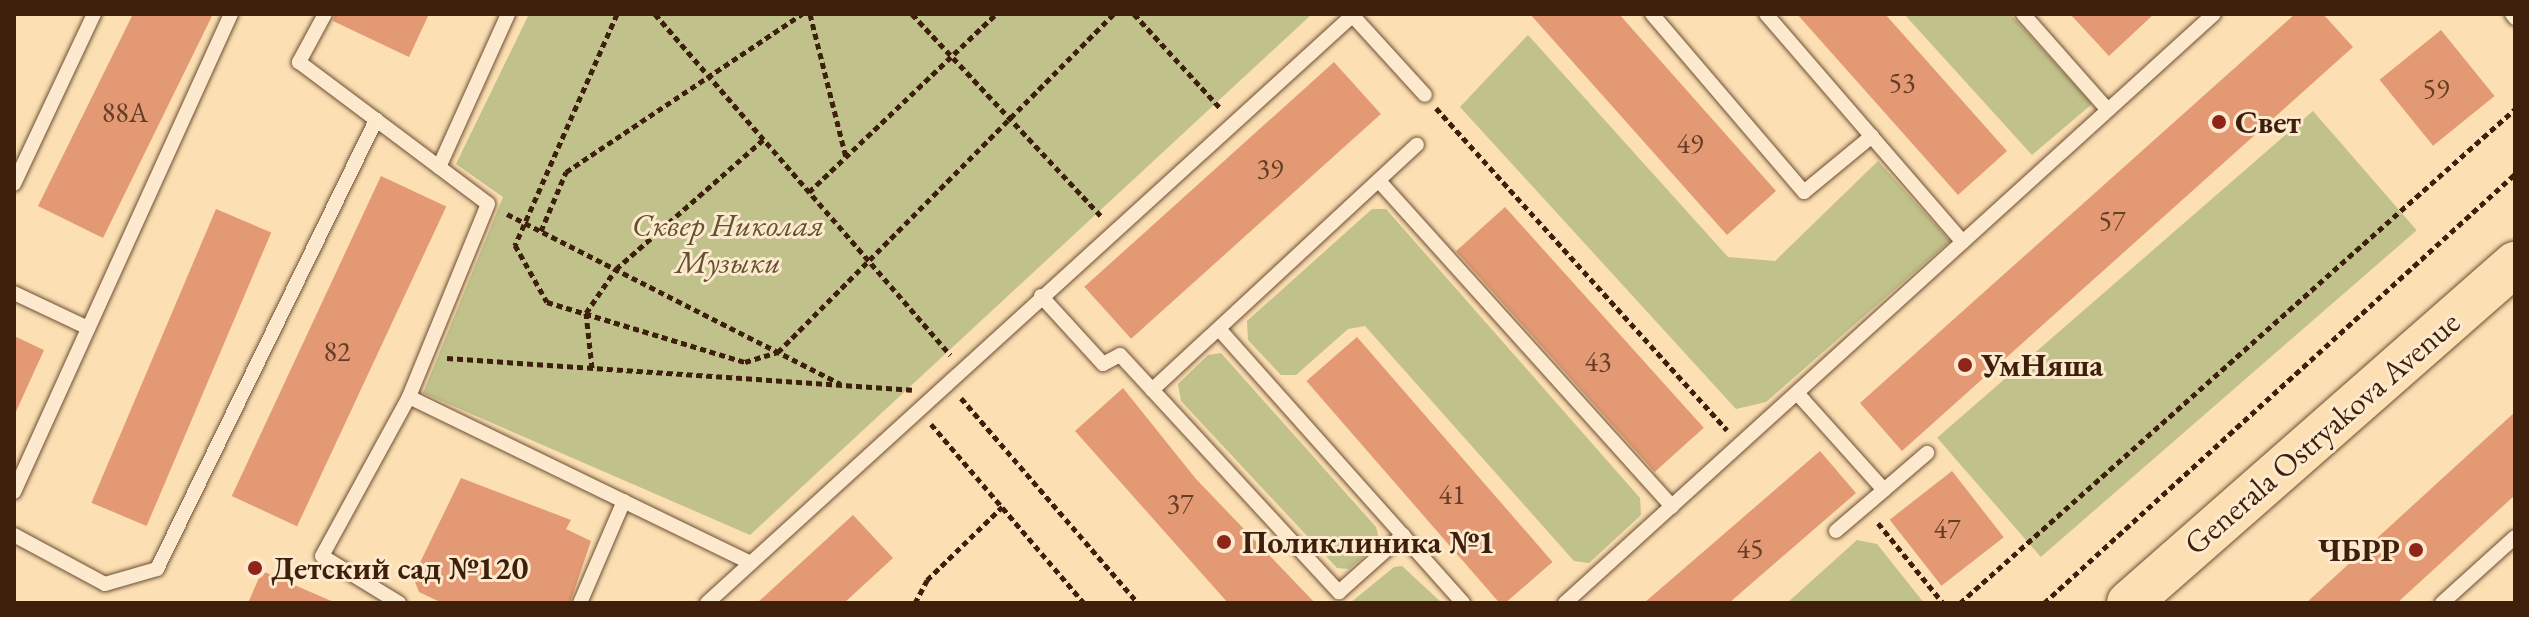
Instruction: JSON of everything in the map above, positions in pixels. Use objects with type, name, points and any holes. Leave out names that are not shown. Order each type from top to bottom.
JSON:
[{"type":"main road","name":"Generala Ostryakova Avenue","points":[[2137,600],[2515,264]]},
{"type":"lane","points":[[14,184],[94,14]]},
{"type":"lane","points":[[14,492],[231,14]]},
{"type":"lane","points":[[325,14],[299,62],[488,204],[409,397],[322,556],[399,603]]},
{"type":"lane","points":[[439,167],[508,14]]},
{"type":"lane","points":[[1652,14],[1804,192],[1872,136]]},
{"type":"lane","points":[[1766,14],[1963,242]]},
{"type":"lane","points":[[2023,14],[2108,110]]},
{"type":"lane","points":[[1565,603],[2214,14]]},
{"type":"lane","points":[[707,603],[1353,15],[1425,95]]},
{"type":"lane","points":[[14,535],[105,584],[157,569],[376,120]]},
{"type":"lane","points":[[1152,390],[1417,145]]},
{"type":"lane","points":[[1379,181],[1672,506]]},
{"type":"lane","points":[[14,293],[88,328]]},
{"type":"lane","points":[[1041,296],[1103,364],[1120,355],[1339,592],[1403,535]]},
{"type":"lane","points":[[1219,329],[1463,603]]},
{"type":"lane","points":[[1797,393],[1884,490]]},
{"type":"lane","points":[[409,397],[751,563]]},
{"type":"lane","points":[[1836,531],[1927,453]]},
{"type":"lane","points":[[580,603],[624,501]]},
{"type":"lane","points":[[2442,603],[2515,537]]},
{"type":"path","points":[[617,14],[521,221],[515,245],[547,302],[745,362],[778,352],[1008,117],[1114,14]]},
{"type":"path","points":[[655,14],[962,368]]},
{"type":"path","points":[[541,231],[566,172],[802,14]]},
{"type":"path","points":[[810,14],[846,157]]},
{"type":"path","points":[[912,14],[1114,230]]},
{"type":"path","points":[[809,192],[996,14]]},
{"type":"path","points":[[1134,14],[1233,122]]},
{"type":"path","points":[[1425,95],[1740,444]]},
{"type":"path","points":[[1960,603],[2515,109]]},
{"type":"path","points":[[592,368],[586,313],[616,269],[763,140]]},
{"type":"path","points":[[2044,603],[2515,174]]},
{"type":"path","points":[[488,204],[844,385]]},
{"type":"path","points":[[426,357],[844,385],[942,387],[1138,603]]},
{"type":"path","points":[[918,409],[1084,603]]},
{"type":"path","points":[[915,603],[927,580],[1002,507]]},
{"type":"path","points":[[1865,507],[1943,603]]},
{"type":"green space","name":"Сквер Николая Музыки","points":[[529,14],[1312,14],[750,535],[423,393],[503,197],[456,164]]},
{"type":"green space","points":[[1904,14],[2010,14],[2092,104],[2032,155]]},
{"type":"green space","points":[[1528,35],[1728,257],[1775,261],[1878,161],[1950,241],[1766,402],[1736,409],[1460,107]]},
{"type":"green space","points":[[2313,111],[2417,230],[2041,557],[1937,438]]},
{"type":"green space","points":[[1372,209],[1386,209],[1640,498],[1641,515],[1589,563],[1574,561],[1365,326],[1348,329],[1296,375],[1281,375],[1248,340],[1247,321]]},
{"type":"green space","points":[[1221,353],[1376,527],[1380,543],[1349,569],[1337,568],[1181,401],[1178,384],[1208,355]]},
{"type":"green space","points":[[1857,540],[1877,544],[1924,603],[1787,603]]},
{"type":"green space","points":[[1402,566],[1442,603],[1350,603],[1394,567]]},
{"type":"building","points":[[133,14],[213,14],[103,238],[38,206]]},
{"type":"building","points":[[335,14],[429,14],[409,57],[333,21]]},
{"type":"building","points":[[1530,14],[1619,14],[1776,191],[1727,235]]},
{"type":"building","points":[[1797,14],[1885,14],[2007,151],[1958,195]]},
{"type":"building","points":[[2070,14],[2154,14],[2109,56]]},
{"type":"building","points":[[2295,14],[2323,14],[2353,47],[1902,451],[1860,403]]},
{"type":"building","points":[[2441,30],[2494,96],[2433,146],[2380,80]]},
{"type":"building","points":[[1334,62],[1381,114],[1131,339],[1084,287]]},
{"type":"building","points":[[381,176],[446,206],[297,526],[232,496]]},
{"type":"building","points":[[1505,207],[1704,428],[1655,472],[1456,251]]},
{"type":"building","points":[[216,209],[271,232],[147,526],[91,503]]},
{"type":"building","points":[[14,336],[44,350],[14,416]]},
{"type":"building","points":[[1357,337],[1553,562],[1505,603],[1499,603],[1306,381]]},
{"type":"building","points":[[1123,388],[1196,479],[1315,603],[1228,603],[1075,431]]},
{"type":"building","points":[[2515,412],[2515,495],[2397,603],[2306,603]]},
{"type":"building","points":[[1820,451],[1856,493],[1729,603],[1644,603]]},
{"type":"building","points":[[1952,471],[2004,537],[1941,586],[1890,520]]},
{"type":"building","points":[[461,478],[571,520],[566,529],[591,541],[570,603],[442,603],[419,592],[413,577]]},
{"type":"building","points":[[853,515],[893,558],[844,603],[757,603]]},
{"type":"building","points":[[262,571],[336,603],[248,603]]},
{"type":"place","name":"Свет","points":[[2219,122]]},
{"type":"place","name":"УмНяша","points":[[1965,365]]},
{"type":"place","name":"Поликлиника №1","points":[[1224,542]]},
{"type":"place","name":"ЧБРР","points":[[2416,550]]},
{"type":"place","name":"Детский сад №120","points":[[255,568]]}]
